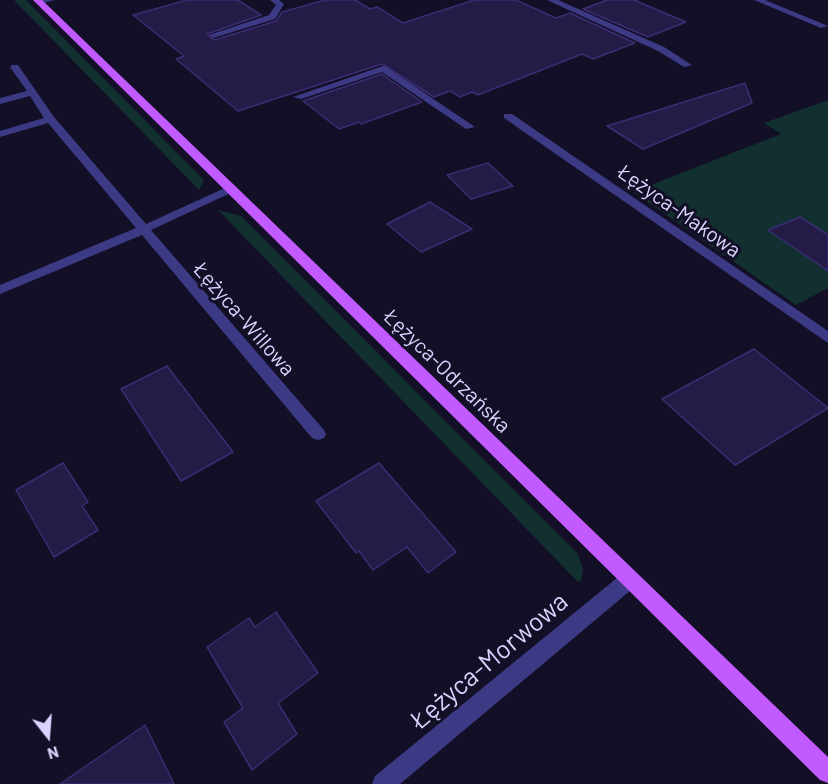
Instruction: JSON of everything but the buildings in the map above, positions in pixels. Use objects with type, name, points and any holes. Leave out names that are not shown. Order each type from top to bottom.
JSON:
[{"type":"main road","name":"Łężyca-Odrzańska","points":[[43,1],[231,189],[828,772]]},
{"type":"street","points":[[213,35],[272,17],[280,4],[274,0]]},
{"type":"street","points":[[551,0],[661,49],[687,65]]},
{"type":"street","points":[[758,0],[824,26]]},
{"type":"street","name":"Łężyca-Willowa","points":[[15,67],[50,119],[141,229],[318,434]]},
{"type":"street","points":[[298,97],[383,69],[470,127]]},
{"type":"street","points":[[0,101],[32,93]]},
{"type":"street","name":"Łężyca-Makowa","points":[[508,116],[828,338]]},
{"type":"street","points":[[0,134],[50,119]]},
{"type":"street","points":[[0,290],[94,252],[231,189]]},
{"type":"street","name":"Łężyca-Morwowa","points":[[383,784],[630,579]]},
{"type":"green space","points":[[14,0],[26,0],[203,179],[199,190]]},
{"type":"green space","points":[[828,100],[828,288],[796,305],[633,192],[781,134],[764,123]]},
{"type":"green space","points":[[218,210],[241,216],[577,553],[583,569],[581,581],[578,582]]}]
